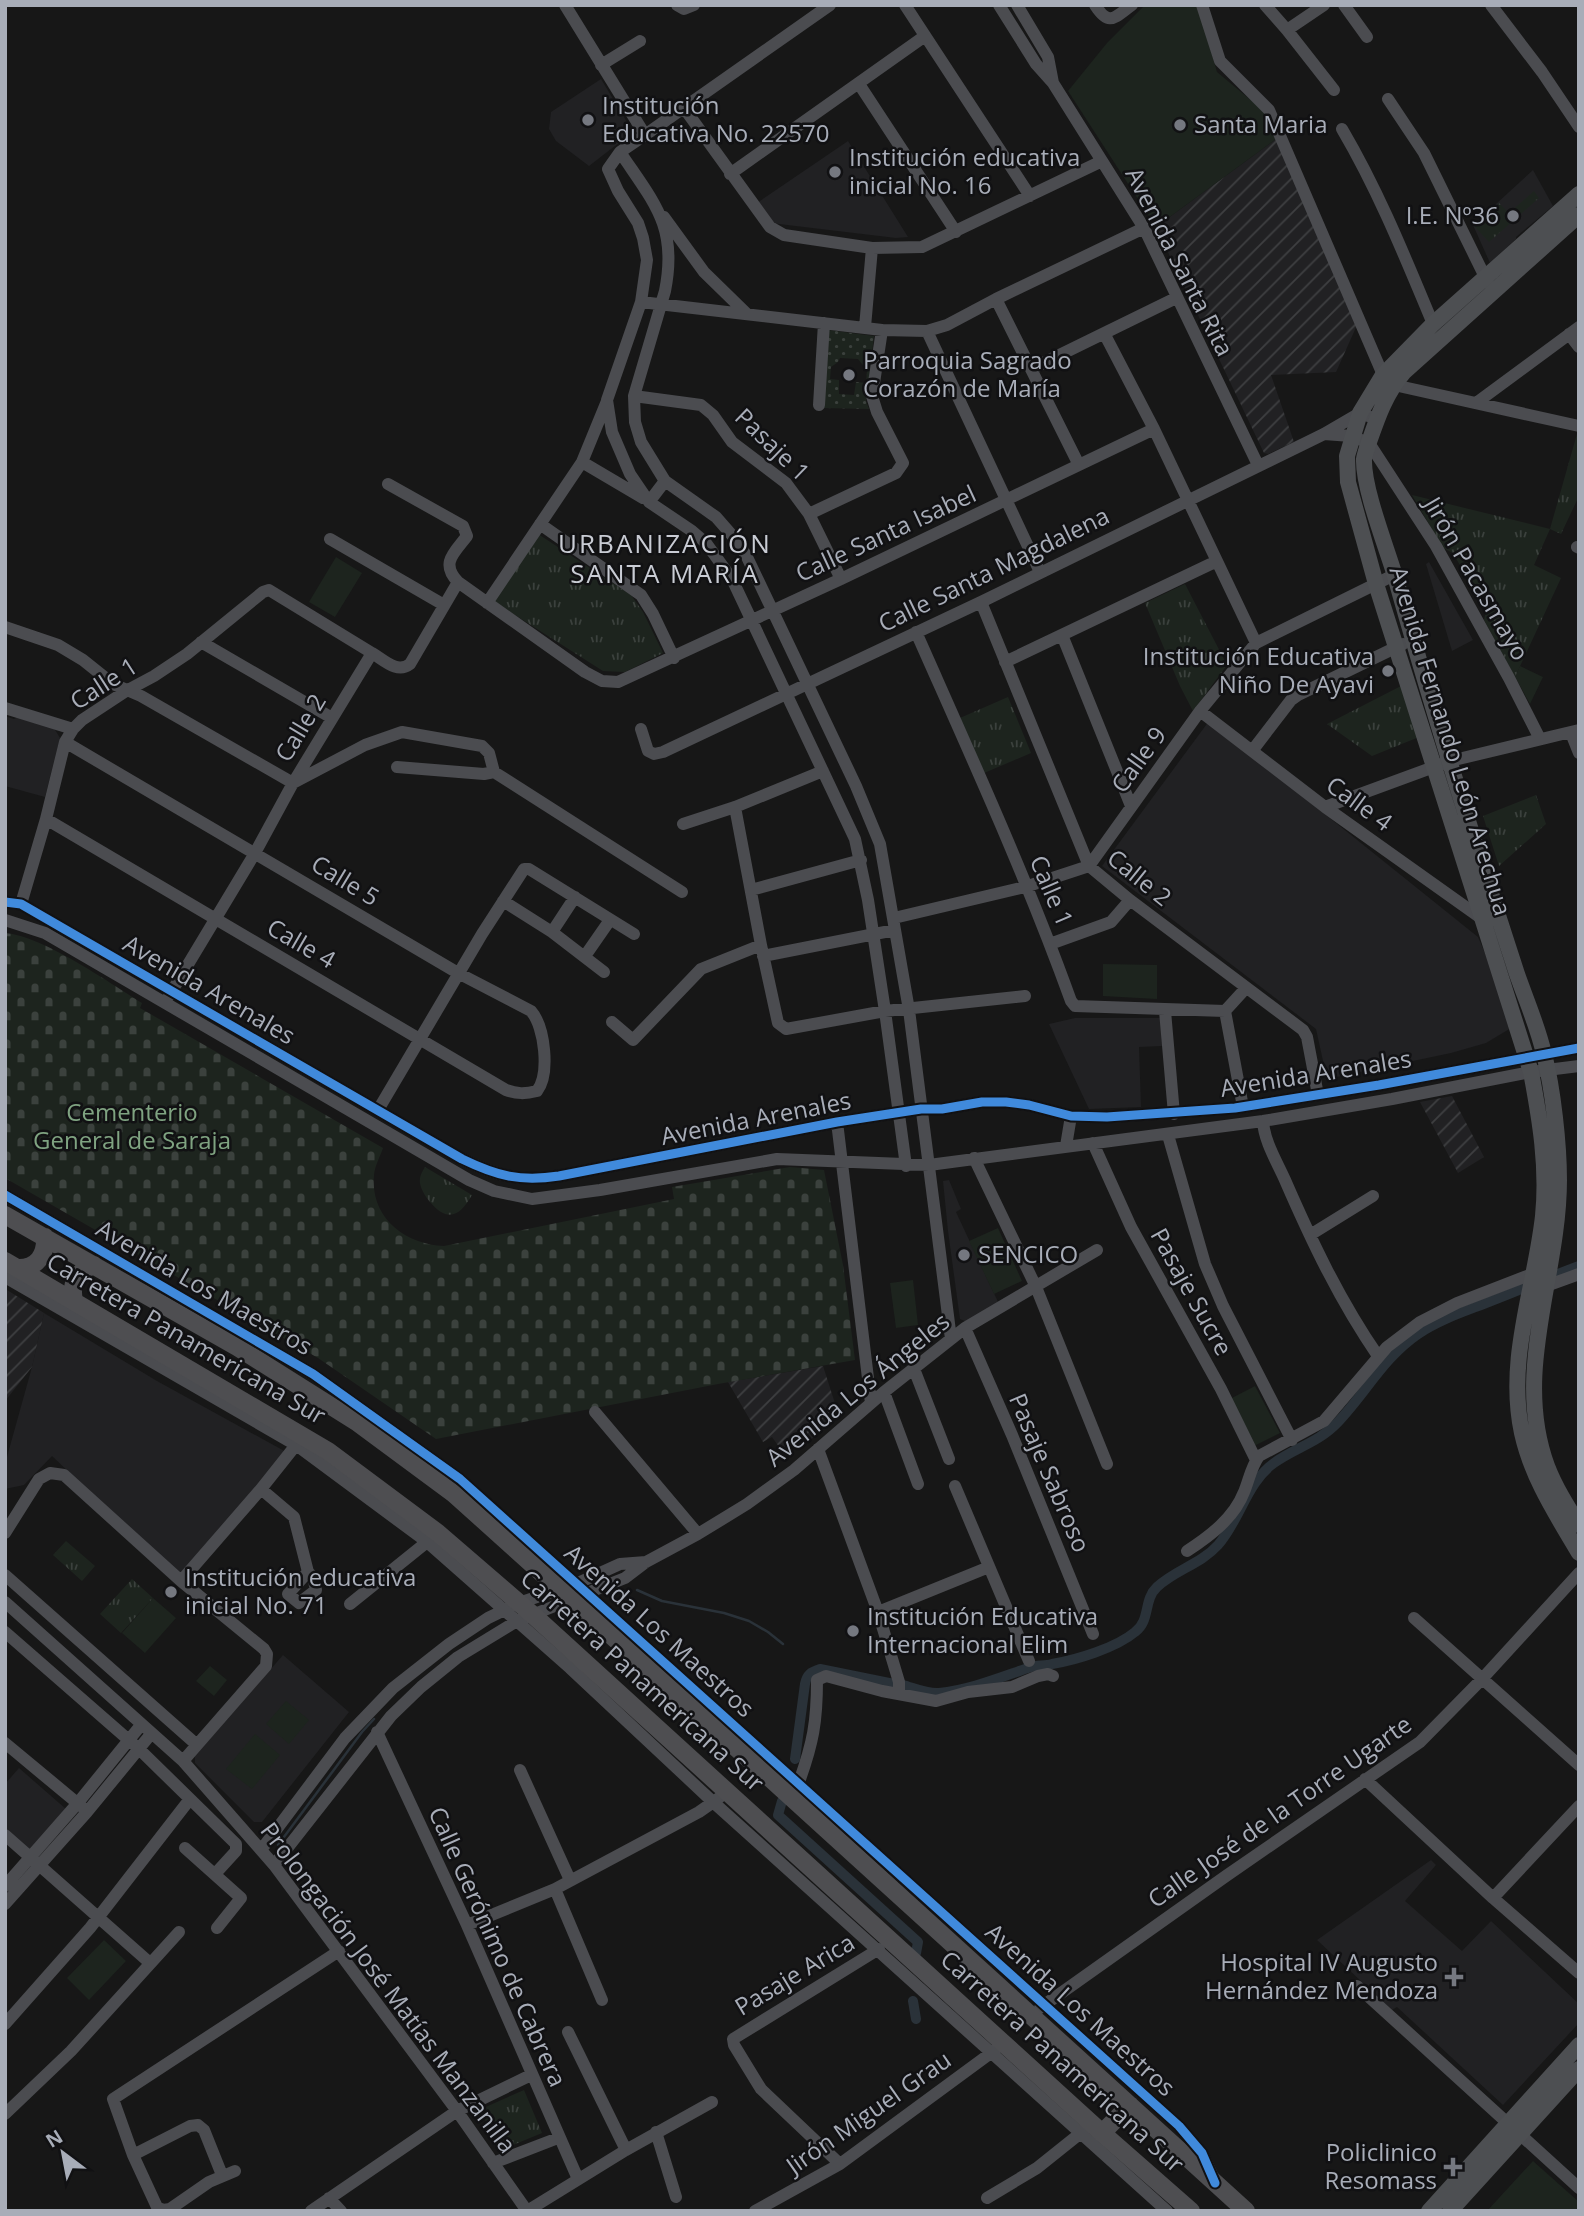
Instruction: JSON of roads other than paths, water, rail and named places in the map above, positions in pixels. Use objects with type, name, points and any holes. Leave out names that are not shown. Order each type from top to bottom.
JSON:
[{"type":"highway","name":"Carretera Panamericana Sur","points":[[5,1215],[237,1348],[358,1423],[454,1494],[569,1590],[790,1785],[802,1808],[1038,2010],[1130,2105],[1246,2211]]},
{"type":"highway","points":[[10,1269],[25,1268],[37,1262],[44,1251],[45,1237]]},
{"type":"highway","points":[[74,1300],[72,1293],[76,1278],[80,1272],[94,1265]]},
{"type":"highway","name":"Carretera Panamericana Sur","points":[[10,1269],[74,1300],[328,1451],[438,1533],[519,1612],[887,1947],[928,1974],[997,2048],[1191,2211]]},
{"type":"highway","points":[[1092,2130],[1130,2105]]},
{"type":"main road","points":[[1388,380],[1433,324],[1579,194]]},
{"type":"main road","points":[[1388,380],[1492,293],[1579,215]]},
{"type":"main road","name":"Avenida Fernando León Arechua","points":[[1388,380],[1360,413],[1347,456],[1348,482],[1395,648],[1481,918],[1535,1066],[1557,1143],[1559,1182],[1546,1286],[1535,1346],[1534,1407],[1546,1463],[1559,1493],[1579,1525]]},
{"type":"main road","name":"Avenida Fernando León Arechua","points":[[1388,380],[1364,454],[1366,477],[1412,640],[1497,913],[1544,1053],[1535,1066],[1545,1175],[1542,1219],[1519,1349],[1518,1393],[1522,1430],[1538,1483],[1579,1553]]},
{"type":"main road","points":[[1450,2211],[1579,2045]]},
{"type":"main road","points":[[1429,2211],[1579,2068]]},
{"type":"street","points":[[487,603],[582,462],[641,302],[647,260],[643,239],[631,209],[609,174],[610,165],[620,152],[830,5]]},
{"type":"street","points":[[905,5],[1030,196]]},
{"type":"street","name":"Avenida Santa Rita","points":[[999,5],[1036,64],[1053,83],[1144,229],[1258,465]]},
{"type":"street","name":"Avenida Santa Rita","points":[[1017,5],[1048,57],[1053,83]]},
{"type":"street","points":[[1095,5],[1107,19],[1114,18],[1132,5]]},
{"type":"street","points":[[1202,5],[1220,61],[1269,110],[1388,380],[1579,426]]},
{"type":"street","points":[[1265,5],[1334,90]]},
{"type":"street","points":[[1287,30],[1324,5]]},
{"type":"street","points":[[1344,5],[1367,37]]},
{"type":"street","points":[[1491,5],[1542,72],[1579,127]]},
{"type":"street","points":[[569,6],[600,65],[645,135]]},
{"type":"street","points":[[730,174],[925,36]]},
{"type":"street","points":[[600,65],[640,41]]},
{"type":"street","points":[[859,84],[956,232]]},
{"type":"street","points":[[1388,99],[1424,153],[1492,293]]},
{"type":"street","points":[[684,108],[762,218],[776,232],[784,236],[872,248],[922,247],[1102,161]]},
{"type":"street","points":[[1342,130],[1371,178],[1433,324]]},
{"type":"street","points":[[620,152],[704,272],[748,314]]},
{"type":"street","points":[[661,213],[669,260],[662,303],[634,396],[635,422],[641,442],[665,481],[702,505],[733,536],[757,573],[878,836],[909,1010],[951,1339]]},
{"type":"street","points":[[641,302],[882,330],[927,331],[947,325],[1144,229]]},
{"type":"street","points":[[865,327],[872,248]]},
{"type":"street","points":[[1031,369],[1176,298]]},
{"type":"street","points":[[996,299],[1079,465]]},
{"type":"street","points":[[819,405],[824,323]]},
{"type":"street","points":[[809,514],[896,473],[902,467],[903,463],[877,412],[872,396],[882,330]]},
{"type":"street","points":[[1476,403],[1574,330],[1579,347]]},
{"type":"street","points":[[927,331],[1040,572]]},
{"type":"street","points":[[1104,333],[1154,429],[1256,643]]},
{"type":"street","name":"Pasaje 1","points":[[634,396],[701,404],[708,409],[732,442],[786,483],[809,514],[841,579]]},
{"type":"street","points":[[607,400],[617,447],[630,474],[649,502]]},
{"type":"street","points":[[1360,413],[1376,419]]},
{"type":"street","name":"Calle Santa Magdalena","points":[[641,729],[648,751],[654,754],[663,752],[981,601],[1324,434],[1360,413]]},
{"type":"street","name":"Calle Santa Isabel","points":[[458,582],[585,672],[601,681],[618,682],[674,658],[1154,429]]},
{"type":"street","points":[[1324,434],[1351,436],[1369,443]]},
{"type":"street","name":"Jirón Pacasmayo","points":[[1369,443],[1436,546],[1540,739]]},
{"type":"street","points":[[582,462],[692,531],[716,555],[753,620],[855,839],[861,860],[885,1011],[906,1166]]},
{"type":"street","points":[[649,502],[665,481]]},
{"type":"street","points":[[372,653],[398,668],[410,664],[458,582],[449,572],[448,565],[467,536],[463,526],[388,484]]},
{"type":"street","points":[[540,524],[641,595],[674,658]]},
{"type":"street","points":[[330,539],[444,605]]},
{"type":"street","points":[[1005,662],[1217,561]]},
{"type":"street","name":"Calle 9","points":[[1089,866],[1200,711],[1256,643],[1394,575]]},
{"type":"street","name":"Calle 1","points":[[22,904],[65,741],[82,720],[154,677],[258,595],[270,590],[372,653]]},
{"type":"street","name":"Calle 2","points":[[981,601],[1089,866],[1244,990],[1305,1033],[1318,1095]]},
{"type":"street","points":[[5,627],[58,645],[83,660],[113,684],[141,696],[293,783],[365,745],[402,732],[482,746],[489,753],[494,772],[682,892]]},
{"type":"street","name":"Calle 1","points":[[916,632],[994,808],[1071,1001],[1076,1006],[1226,1011]]},
{"type":"street","points":[[1062,635],[1131,806]]},
{"type":"street","points":[[1252,751],[1298,695],[1412,640]]},
{"type":"street","points":[[201,642],[332,718]]},
{"type":"street","name":"Calle 2","points":[[169,997],[372,653]]},
{"type":"street","points":[[5,708],[73,729]]},
{"type":"street","name":"Calle 4","points":[[1200,711],[1325,807],[1481,918]]},
{"type":"street","points":[[1325,807],[1450,761],[1540,739],[1575,732],[1579,753]]},
{"type":"street","name":"Calle 5","points":[[65,741],[458,973],[531,1011],[541,1027],[544,1076],[537,1091]]},
{"type":"street","points":[[397,767],[484,774],[494,772]]},
{"type":"street","points":[[683,824],[735,807],[823,771]]},
{"type":"street","points":[[735,807],[762,951],[781,1028],[786,1030],[885,1011],[1025,996]]},
{"type":"street","name":"Calle 4","points":[[46,818],[506,1090],[517,1094],[537,1091]]},
{"type":"street","points":[[751,890],[861,860]]},
{"type":"street","points":[[612,1022],[633,1040],[701,969],[762,951],[873,935],[894,924],[1089,866]]},
{"type":"street","points":[[378,1110],[521,872],[529,869],[634,934]]},
{"type":"street","points":[[552,932],[575,897]]},
{"type":"street","points":[[1050,944],[1111,922],[1130,900]]},
{"type":"street","points":[[503,901],[552,932],[604,972]]},
{"type":"street","name":"Avenida Arenales","points":[[5,902],[22,904],[460,1175],[494,1191],[519,1198],[532,1199],[600,1190],[777,1158],[929,1165],[1168,1135],[1392,1100],[1535,1066]]},
{"type":"street","points":[[1481,918],[1497,913]]},
{"type":"street","name":"Avenida Arenales","points":[[5,920],[45,933],[169,997],[476,1166],[512,1179],[559,1177],[837,1122],[982,1102],[1018,1102],[1071,1116],[1174,1114],[1243,1107],[1535,1066],[1579,1066]]},
{"type":"street","points":[[585,956],[610,920]]},
{"type":"street","points":[[1243,1107],[1226,1011],[1244,990]]},
{"type":"street","points":[[1165,1011],[1174,1114]]},
{"type":"street","points":[[1544,1053],[1579,1048]]},
{"type":"street","points":[[1066,1146],[1071,1116]]},
{"type":"street","points":[[1263,1121],[1265,1133],[1343,1303],[1378,1356]]},
{"type":"street","points":[[837,1122],[871,1403]]},
{"type":"street","points":[[1168,1135],[1205,1264],[1223,1307],[1292,1440]]},
{"type":"street","name":"Pasaje Sucre","points":[[1093,1143],[1131,1227],[1221,1389],[1256,1460]]},
{"type":"street","points":[[974,1158],[1036,1287],[1107,1464]]},
{"type":"street","name":"Avenida Los Maestros","points":[[5,1195],[176,1292],[324,1381],[460,1479],[569,1590]]},
{"type":"street","points":[[1310,1235],[1373,1196]]},
{"type":"street","name":"Avenida Los Ángeles","points":[[519,1612],[569,1590],[588,1593],[625,1578],[646,1562],[766,1492],[884,1392],[965,1328],[1097,1250]]},
{"type":"street","points":[[10,1269],[296,1445],[519,1612]]},
{"type":"street","points":[[1187,1551],[1215,1530],[1234,1510],[1244,1494],[1256,1460],[1270,1449],[1292,1440],[1330,1416],[1378,1356],[1420,1322],[1439,1311],[1532,1274]]},
{"type":"street","points":[[1546,1286],[1579,1275]]},
{"type":"street","name":"Pasaje Sabroso","points":[[965,1328],[1012,1434],[1093,1634]]},
{"type":"street","points":[[914,1369],[948,1459]]},
{"type":"street","points":[[884,1392],[918,1483]]},
{"type":"street","points":[[595,1412],[698,1534]]},
{"type":"street","points":[[181,1581],[296,1445]]},
{"type":"street","points":[[818,1449],[878,1612],[899,1682],[899,1694]]},
{"type":"street","points":[[5,1533],[39,1479],[44,1475],[64,1475],[181,1581],[264,1648],[266,1666],[183,1761]]},
{"type":"street","points":[[955,1486],[1029,1661]]},
{"type":"street","points":[[261,1489],[294,1517],[308,1572]]},
{"type":"street","points":[[350,1604],[426,1542]]},
{"type":"street","name":"Avenida Los Ángeles","points":[[519,1612],[620,1564],[646,1562]]},
{"type":"street","points":[[878,1612],[989,1567]]},
{"type":"street","name":"Calle José de la Torre Ugarte","points":[[1038,2010],[1420,1742],[1579,1573]]},
{"type":"street","points":[[5,1575],[197,1745]]},
{"type":"street","name":"Avenida Los Maestros","points":[[588,1593],[790,1785],[1038,2010],[1179,2126],[1202,2153],[1215,2183]]},
{"type":"street","name":"Prolongación José Matías Manzanilla","points":[[5,1602],[183,1761],[274,1865],[457,2111],[527,2211]]},
{"type":"street","points":[[261,1850],[345,1738],[393,1689],[449,1644],[519,1612]]},
{"type":"street","points":[[274,1865],[377,1732],[405,1701],[519,1612]]},
{"type":"street","points":[[1414,1618],[1579,1765]]},
{"type":"street","points":[[5,1632],[139,1749],[236,1844],[237,1848],[215,1874]]},
{"type":"street","points":[[449,1644],[458,1657]]},
{"type":"street","points":[[790,1785],[814,1737],[817,1681],[826,1676],[936,1701],[968,1692],[1012,1687],[1038,1676],[1053,1676]]},
{"type":"street","points":[[82,1808],[141,1725]]},
{"type":"street","name":"Calle Gerónimo de Cabrera","points":[[377,1732],[467,1925],[578,2179]]},
{"type":"street","points":[[5,1886],[34,1861],[151,1734]]},
{"type":"street","points":[[5,1742],[82,1808]]},
{"type":"street","points":[[520,1770],[570,1880]]},
{"type":"street","points":[[1365,1779],[1493,1898],[1579,1973]]},
{"type":"street","points":[[467,1925],[555,1889],[699,1812],[721,1797]]},
{"type":"street","points":[[5,2024],[97,1918],[190,1799]]},
{"type":"street","points":[[1493,1898],[1579,1806]]},
{"type":"street","points":[[5,1835],[150,1963]]},
{"type":"street","points":[[185,1848],[241,1898],[217,1928]]},
{"type":"street","points":[[5,1904],[34,1861]]},
{"type":"street","points":[[555,1889],[602,2000]]},
{"type":"street","points":[[5,2114],[71,2051],[180,1931]]},
{"type":"street","points":[[887,1947],[997,2048]]},
{"type":"street","name":"Pasaje Arica","points":[[840,2164],[761,2089],[733,2039],[887,1947]]},
{"type":"street","points":[[235,2171],[222,2175],[170,2209],[157,2207],[133,2155],[113,2099],[339,1951]]},
{"type":"street","points":[[1357,1986],[1579,2188]]},
{"type":"street","points":[[568,2032],[626,2150]]},
{"type":"street","name":"Jirón Miguel Grau","points":[[755,2211],[840,2164],[997,2048]]},
{"type":"street","points":[[311,2211],[457,2111],[531,2075]]},
{"type":"street","points":[[527,2211],[656,2132],[712,2102]]},
{"type":"street","points":[[133,2155],[190,2126],[198,2125],[204,2130],[222,2175]]},
{"type":"street","points":[[987,2198],[1092,2130],[1167,2211]]},
{"type":"street","points":[[656,2132],[676,2197]]},
{"type":"street","points":[[493,2162],[558,2138]]},
{"type":"street","points":[[329,2198],[341,2211]]},
{"type":"waterway","points":[[903,1685],[934,1693],[962,1689],[1031,1667],[1084,1656],[1127,1638],[1143,1622],[1150,1598],[1157,1587],[1218,1545],[1265,1471],[1330,1430],[1406,1343],[1444,1320],[1579,1266]]},
{"type":"waterway","points":[[637,1590],[662,1601],[724,1613],[749,1621],[783,1644]]},
{"type":"waterway","points":[[795,1759],[805,1684],[810,1674],[820,1669],[894,1684]]},
{"type":"waterway","points":[[278,1845],[374,1719]]},
{"type":"waterway","points":[[782,1801],[778,1815],[918,1942],[916,1953]]},
{"type":"waterway","points":[[913,2001],[916,2019]]},
{"type":"place","name":"Institución Educativa No. 22570","points":[[588,120]]},
{"type":"place","name":"Santa Maria","points":[[1180,125]]},
{"type":"place","name":"Institución educativa inicial No. 16","points":[[835,172]]},
{"type":"place","name":"I.E. Nº36","points":[[1513,216]]},
{"type":"place","name":"Parroquia Sagrado Corazón de María","points":[[849,375]]},
{"type":"place","name":"Institución Educativa Niño De Ayavi","points":[[1388,671]]},
{"type":"place","name":"SENCICO","points":[[964,1255]]},
{"type":"place","name":"Institución educativa inicial No. 71","points":[[171,1592]]},
{"type":"place","name":"Institución Educativa Internacional Elim","points":[[853,1631]]},
{"type":"place","name":"Hospital IV Augusto Hernández Mendoza","points":[[1454,1977]]},
{"type":"place","name":"Policlinico Resomass","points":[[1453,2167]]},
{"type":"district","name":"URBANIZACIÓN SANTA MARÍA","points":[[665,559]]},
{"type":"park label","name":"Cementerio General de Saraja","points":[[132,1127]]}]
